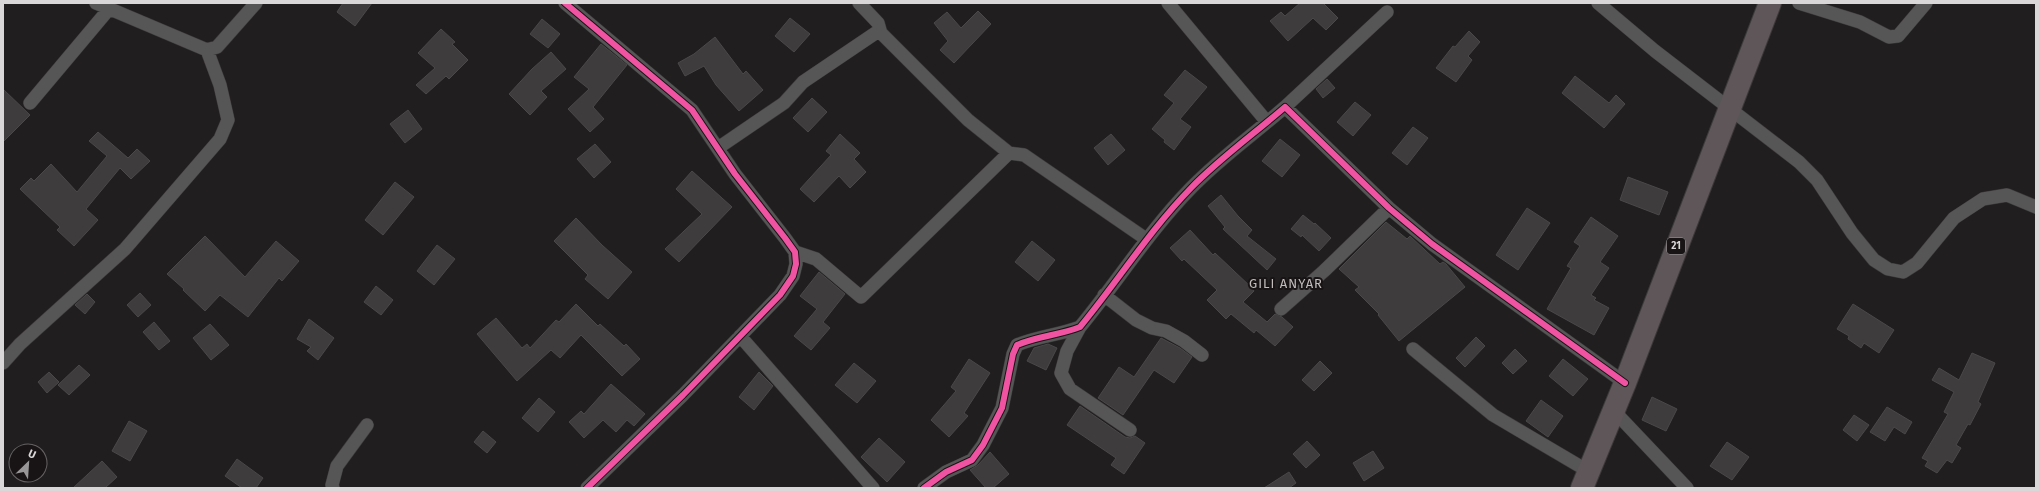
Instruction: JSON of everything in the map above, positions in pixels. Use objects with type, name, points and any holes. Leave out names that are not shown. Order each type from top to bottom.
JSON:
[{"type":"highway","name":"21","points":[[1585,480],[1625,383],[1770,3]]},
{"type":"street","points":[[96,3],[207,50],[217,47],[256,3]]},
{"type":"street","points":[[564,3],[692,110],[718,148],[795,252],[796,264],[793,276],[780,294],[683,395],[587,488]]},
{"type":"street","points":[[859,3],[878,22],[879,31],[968,120],[1009,153],[1024,155],[1146,238]]},
{"type":"street","points":[[1168,3],[1267,122]]},
{"type":"street","points":[[1598,3],[1655,51],[1800,162],[1817,180],[1852,233],[1874,260],[1888,269],[1903,272],[1918,263],[1954,218],[1983,200],[2007,195],[2036,207]]},
{"type":"street","points":[[1799,3],[1855,21],[1889,37],[1898,36],[1926,3]]},
{"type":"street","points":[[30,103],[109,9]]},
{"type":"street","points":[[1130,430],[1070,389],[1061,373],[1067,351],[1080,327],[1146,238],[1191,188],[1222,159],[1285,107],[1387,12]]},
{"type":"street","points":[[718,148],[784,103],[803,82],[879,31]]},
{"type":"street","points":[[3,363],[20,344],[125,249],[220,140],[228,120],[220,85],[207,50]]},
{"type":"street","points":[[1285,107],[1389,208],[1446,255],[1625,383]]},
{"type":"street","points":[[795,252],[816,259],[862,297],[1009,153]]},
{"type":"street","points":[[1281,309],[1324,271],[1389,208]]},
{"type":"street","points":[[1104,295],[1136,320],[1152,328],[1166,331],[1184,341],[1202,355]]},
{"type":"street","points":[[924,488],[946,472],[972,460],[983,445],[1002,408],[1013,354],[1017,345],[1044,335],[1069,331],[1080,327]]},
{"type":"street","points":[[740,336],[873,488]]},
{"type":"street","points":[[1413,349],[1493,415],[1585,480]]},
{"type":"street","points":[[1614,411],[1686,488]]},
{"type":"street","points":[[333,488],[332,485],[336,466],[367,425]]},
{"type":"building","points":[[343,3],[372,3],[355,26],[337,12]]},
{"type":"building","points":[[1300,3],[1323,3],[1338,18],[1326,30],[1313,18],[1288,41],[1270,21],[1281,12],[1285,16]]},
{"type":"building","points":[[978,11],[991,24],[954,63],[940,50],[948,41],[934,23],[947,12],[961,28]]},
{"type":"building","points":[[790,18],[810,34],[794,52],[775,36]]},
{"type":"building","points":[[542,19],[560,34],[548,48],[530,34]]},
{"type":"building","points":[[441,29],[455,42],[452,44],[468,60],[449,79],[446,76],[426,94],[416,85],[435,68],[418,53]]},
{"type":"building","points":[[1469,31],[1480,42],[1468,56],[1472,60],[1456,82],[1436,68],[1453,46],[1455,47]]},
{"type":"building","points":[[715,37],[743,74],[746,71],[763,90],[739,111],[716,85],[704,66],[685,76],[678,63],[694,54]]},
{"type":"building","points":[[601,44],[627,65],[593,107],[604,119],[590,132],[568,109],[589,89],[574,77]]},
{"type":"building","points":[[551,52],[566,69],[541,91],[547,97],[530,115],[509,94],[532,69]]},
{"type":"building","points":[[1185,70],[1207,87],[1180,119],[1191,127],[1174,150],[1152,129],[1174,103],[1164,95]]},
{"type":"building","points":[[1575,76],[1609,103],[1616,95],[1625,104],[1604,128],[1562,93]]},
{"type":"building","points":[[1327,79],[1335,88],[1323,98],[1316,89]]},
{"type":"building","points":[[3,89],[30,115],[3,142]]},
{"type":"building","points":[[812,98],[827,112],[808,132],[793,118]]},
{"type":"building","points":[[1355,102],[1371,115],[1353,136],[1337,122]]},
{"type":"building","points":[[408,110],[422,129],[405,143],[390,124]]},
{"type":"building","points":[[1413,127],[1428,138],[1407,165],[1392,153]]},
{"type":"building","points":[[98,132],[128,158],[137,149],[150,161],[131,179],[120,168],[86,209],[98,220],[74,246],[57,230],[60,227],[20,189],[31,178],[34,181],[51,164],[77,192],[107,156],[89,141]]},
{"type":"building","points":[[840,134],[860,153],[854,159],[866,172],[850,188],[839,176],[814,202],[800,189],[831,155],[826,151]]},
{"type":"building","points":[[1111,134],[1125,150],[1108,165],[1094,148]]},
{"type":"building","points":[[1280,139],[1300,155],[1282,177],[1262,161]]},
{"type":"building","points":[[595,144],[611,162],[594,178],[577,159]]},
{"type":"building","points":[[692,171],[732,207],[679,262],[665,249],[702,214],[676,189]]},
{"type":"building","points":[[1628,177],[1668,192],[1659,215],[1620,200]]},
{"type":"building","points":[[395,182],[414,197],[383,235],[365,220]]},
{"type":"building","points":[[1221,195],[1252,230],[1247,236],[1276,259],[1267,270],[1223,229],[1225,227],[1208,206]]},
{"type":"building","points":[[1527,208],[1550,223],[1518,270],[1496,255]]},
{"type":"building","points":[[1303,215],[1314,224],[1315,223],[1331,238],[1319,251],[1302,235],[1301,237],[1291,229]]},
{"type":"building","points":[[1591,217],[1618,236],[1600,262],[1609,268],[1591,295],[1596,298],[1594,300],[1609,308],[1594,335],[1547,309],[1571,268],[1567,266],[1580,246],[1574,242]]},
{"type":"building","points":[[576,218],[602,245],[632,272],[608,299],[585,279],[588,275],[554,241]]},
{"type":"building","points":[[1386,222],[1407,239],[1410,236],[1440,264],[1443,262],[1446,264],[1465,287],[1399,341],[1378,315],[1379,314],[1355,290],[1359,287],[1339,269]]},
{"type":"building","points":[[1190,230],[1213,255],[1215,253],[1252,288],[1254,291],[1243,302],[1267,322],[1275,314],[1282,317],[1293,327],[1275,346],[1256,330],[1254,333],[1231,314],[1226,319],[1207,300],[1217,290],[1184,259],[1182,261],[1170,248]]},
{"type":"building","points":[[205,236],[245,277],[276,241],[299,261],[282,281],[279,278],[248,317],[220,295],[205,311],[167,274]]},
{"type":"building","points":[[1032,241],[1055,260],[1038,281],[1015,262]]},
{"type":"building","points":[[437,245],[455,259],[434,285],[417,271]]},
{"type":"building","points":[[819,272],[845,294],[823,322],[830,328],[811,350],[794,336],[817,309],[800,296]]},
{"type":"building","points":[[376,286],[393,300],[381,315],[364,302]]},
{"type":"building","points":[[140,293],[151,305],[138,317],[127,305]]},
{"type":"building","points":[[87,294],[95,302],[85,314],[75,305]]},
{"type":"building","points":[[576,304],[598,326],[600,324],[624,346],[626,344],[640,359],[622,376],[581,335],[560,358],[551,350],[517,381],[477,334],[496,318],[522,348],[527,344],[530,348],[556,320],[559,322]]},
{"type":"building","points":[[1853,304],[1894,330],[1879,353],[1864,343],[1861,348],[1848,339],[1849,336],[1837,329]]},
{"type":"building","points":[[309,319],[334,338],[318,360],[307,351],[311,347],[297,339]]},
{"type":"building","points":[[154,322],[170,341],[159,350],[143,332]]},
{"type":"building","points":[[210,324],[229,345],[211,360],[193,338]]},
{"type":"building","points":[[1476,337],[1485,346],[1465,367],[1456,358]]},
{"type":"building","points":[[1161,338],[1180,348],[1192,357],[1174,383],[1154,370],[1123,415],[1098,398],[1119,367],[1134,377]]},
{"type":"building","points":[[1048,344],[1057,348],[1046,370],[1027,361],[1034,348]]},
{"type":"building","points":[[1515,349],[1527,361],[1513,374],[1502,363]]},
{"type":"building","points":[[1972,353],[1995,363],[1978,402],[1981,404],[1970,425],[1968,424],[1956,445],[1961,448],[1952,463],[1947,460],[1937,473],[1925,466],[1928,461],[1922,458],[1948,414],[1944,412],[1954,392],[1932,380],[1939,368],[1959,380]]},
{"type":"building","points":[[969,359],[990,373],[964,413],[968,416],[949,437],[931,420],[956,391],[951,387]]},
{"type":"building","points":[[1563,359],[1588,379],[1573,396],[1549,376]]},
{"type":"building","points":[[1320,361],[1332,373],[1314,391],[1302,380]]},
{"type":"building","points":[[854,363],[876,381],[857,403],[835,385]]},
{"type":"building","points":[[79,365],[90,375],[69,395],[58,385]]},
{"type":"building","points":[[49,372],[59,382],[47,393],[38,382]]},
{"type":"building","points":[[759,372],[773,386],[754,410],[739,397]]},
{"type":"building","points":[[611,384],[645,414],[634,426],[627,420],[616,432],[603,420],[584,438],[569,422],[581,411],[584,414]]},
{"type":"building","points":[[1652,397],[1677,409],[1666,431],[1642,420]]},
{"type":"building","points":[[539,398],[555,412],[538,432],[522,418]]},
{"type":"building","points":[[1541,400],[1563,416],[1548,437],[1526,421]]},
{"type":"building","points":[[1080,406],[1125,437],[1130,438],[1135,436],[1145,443],[1124,474],[1111,465],[1116,458],[1067,425]]},
{"type":"building","points":[[1887,407],[1912,422],[1905,434],[1894,427],[1885,441],[1870,432]]},
{"type":"building","points":[[1854,415],[1869,425],[1857,441],[1843,430]]},
{"type":"building","points":[[129,421],[147,431],[130,461],[112,451]]},
{"type":"building","points":[[483,431],[496,442],[487,453],[474,442]]},
{"type":"building","points":[[879,438],[905,462],[887,482],[861,457]]},
{"type":"building","points":[[1307,441],[1320,455],[1306,468],[1293,454]]},
{"type":"building","points":[[1727,442],[1749,457],[1732,480],[1710,466]]},
{"type":"building","points":[[1373,451],[1384,468],[1364,481],[1353,463]]},
{"type":"building","points":[[990,452],[1009,474],[993,488],[986,488],[970,470],[978,465]]},
{"type":"building","points":[[237,459],[263,478],[256,488],[242,488],[225,476]]},
{"type":"building","points":[[102,461],[117,477],[105,488],[73,488]]},
{"type":"building","points":[[1289,472],[1296,483],[1289,488],[1264,488]]},
{"type":"cycle path","points":[[565,3],[692,110],[735,174],[795,252],[796,264],[793,276],[780,295],[683,395],[587,488]]},
{"type":"cycle path","points":[[924,488],[946,472],[972,460],[983,445],[1002,408],[1013,354],[1017,345],[1080,327],[1161,221],[1176,204],[1225,156],[1285,107],[1389,208],[1432,244],[1625,383]]},
{"type":"district","name":"GILI ANYAR","points":[[1286,283]]}]
